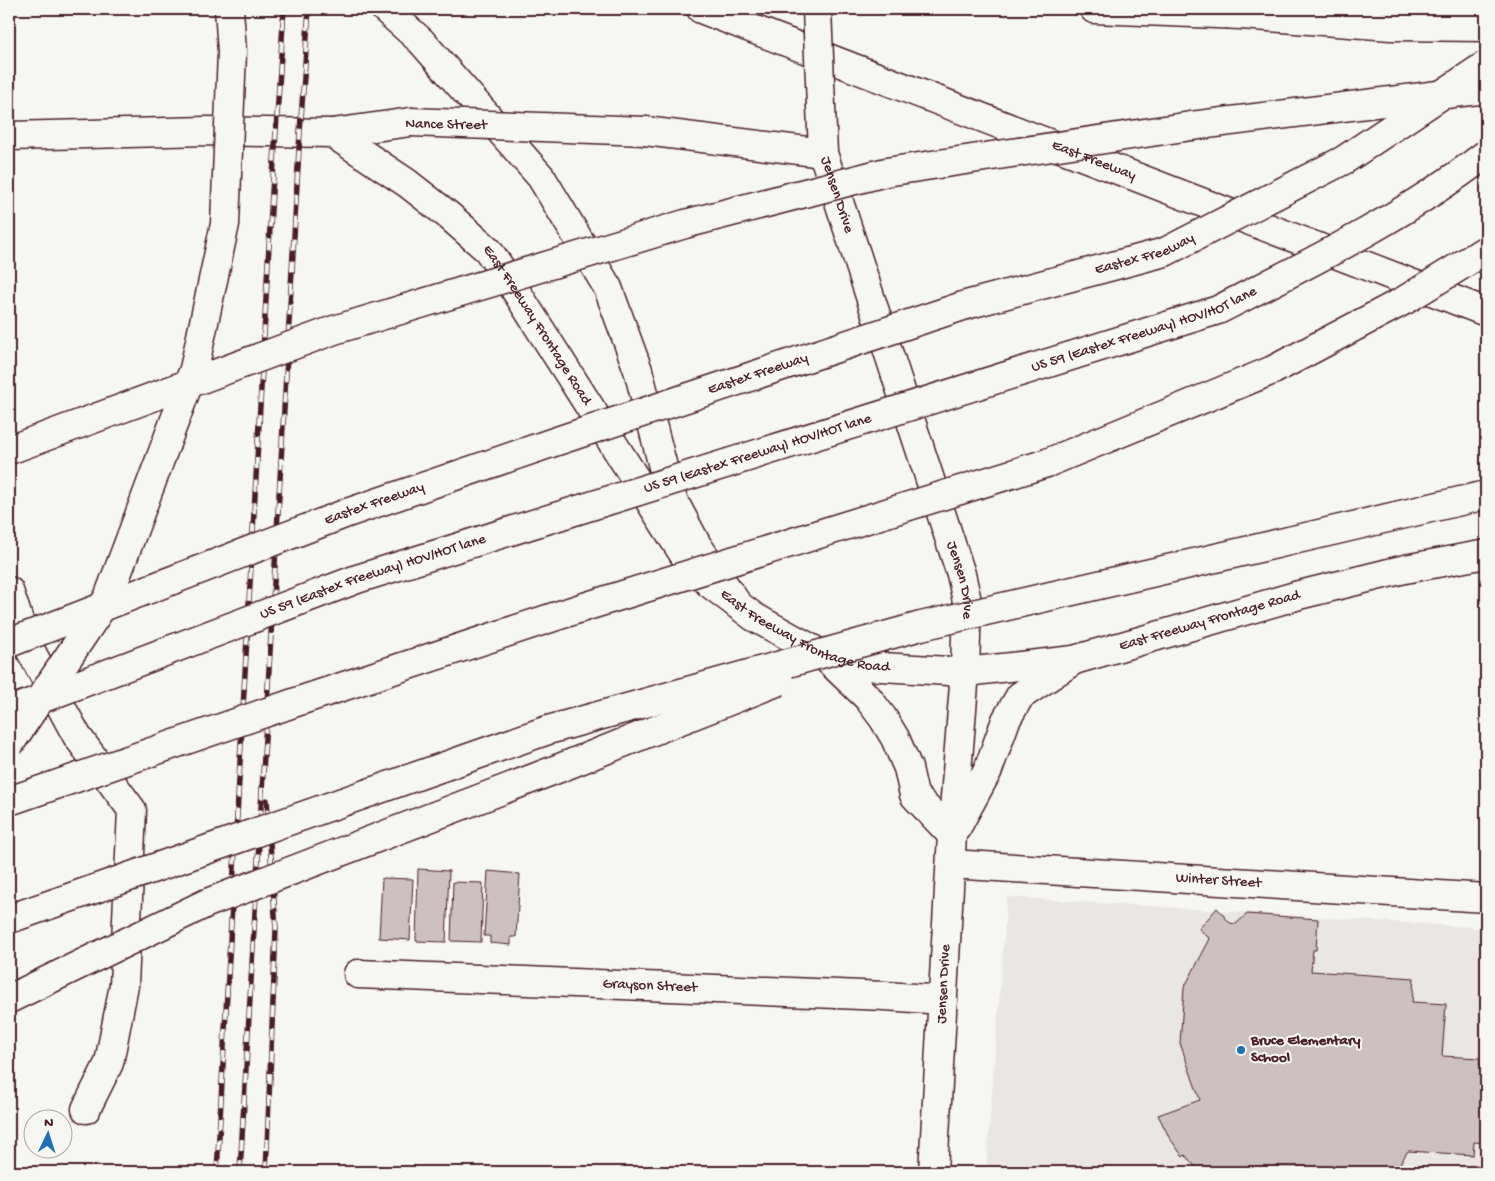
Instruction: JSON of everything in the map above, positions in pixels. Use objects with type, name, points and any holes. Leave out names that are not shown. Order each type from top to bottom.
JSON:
[{"type":"main road","points":[[9,745],[108,598],[194,369],[225,224],[232,52],[229,9]]},
{"type":"main road","points":[[385,9],[421,41],[541,177],[608,288],[638,370],[670,494],[697,544],[738,606]]},
{"type":"main road","name":"East Freeway","points":[[701,9],[1486,312]]},
{"type":"main road","name":"Jensen Drive","points":[[817,9],[823,153],[961,574],[967,601],[965,672],[952,835],[933,1172]]},
{"type":"main road","points":[[1094,9],[1241,15],[1391,26],[1486,27]]},
{"type":"main road","name":"Eastex Freeway","points":[[9,643],[347,513],[548,444],[966,305],[1165,252],[1344,160],[1486,65]]},
{"type":"main road","points":[[9,450],[334,330],[685,224],[886,172],[1191,126],[1486,89]]},
{"type":"main road","name":"Nance Street","points":[[9,136],[207,131],[332,133],[412,122],[644,132],[823,153]]},
{"type":"main road","name":"East Freeway Frontage Road","points":[[332,133],[407,183],[488,250],[684,555],[709,583],[754,617],[823,655],[865,666],[965,672],[1074,660],[1299,595],[1405,569],[1486,554]]},
{"type":"main road","name":"US 59 (Eastex Freeway) HOV/HOT lane","points":[[9,711],[356,579],[1218,310],[1341,248],[1459,175],[1486,154]]},
{"type":"main road","points":[[9,801],[299,701],[581,608],[1047,463],[1262,375],[1405,300],[1486,250]]},
{"type":"main road","points":[[9,920],[548,730],[921,626],[1486,495]]},
{"type":"main road","points":[[9,590],[27,644],[77,736],[132,810],[124,985],[109,1063],[86,1109]]},
{"type":"main road","points":[[9,999],[207,903],[921,626]]},
{"type":"main road","points":[[823,655],[868,698],[883,718],[895,738],[908,768],[914,795],[952,835],[988,770],[1006,720],[1020,696],[1074,660]]},
{"type":"main road","points":[[9,815],[130,759]]},
{"type":"main road","name":"Winter Street","points":[[951,864],[1486,898]]},
{"type":"main road","name":"Grayson Street","points":[[358,974],[943,1000]]},
{"type":"shaded area","name":"Bruce Elementary School","points":[[1007,897],[1486,928],[1486,1172],[986,1172]]},
{"type":"building","points":[[418,869],[449,871],[446,942],[416,941]]},
{"type":"building","points":[[488,871],[520,874],[516,937],[511,937],[511,945],[490,943],[490,936],[484,936]]},
{"type":"building","points":[[382,878],[413,879],[410,940],[379,938]]},
{"type":"building","points":[[453,882],[483,883],[481,942],[451,941]]},
{"type":"building","points":[[1217,908],[1230,923],[1236,924],[1247,914],[1318,919],[1316,950],[1313,950],[1311,971],[1414,978],[1412,1002],[1446,1004],[1442,1056],[1480,1058],[1479,1065],[1486,1066],[1486,1143],[1474,1142],[1473,1155],[1408,1151],[1397,1168],[1401,1172],[1200,1172],[1185,1155],[1183,1157],[1169,1137],[1158,1115],[1200,1100],[1180,1043],[1184,988],[1210,939],[1199,929]]},
{"type":"railway","points":[[217,1172],[284,9]]},
{"type":"railway","points":[[240,1172],[300,132],[309,9]]},
{"type":"railway","points":[[266,1172],[276,929],[267,800]]},
{"type":"place","name":"Bruce Elementary School","points":[[1241,1050]]}]
